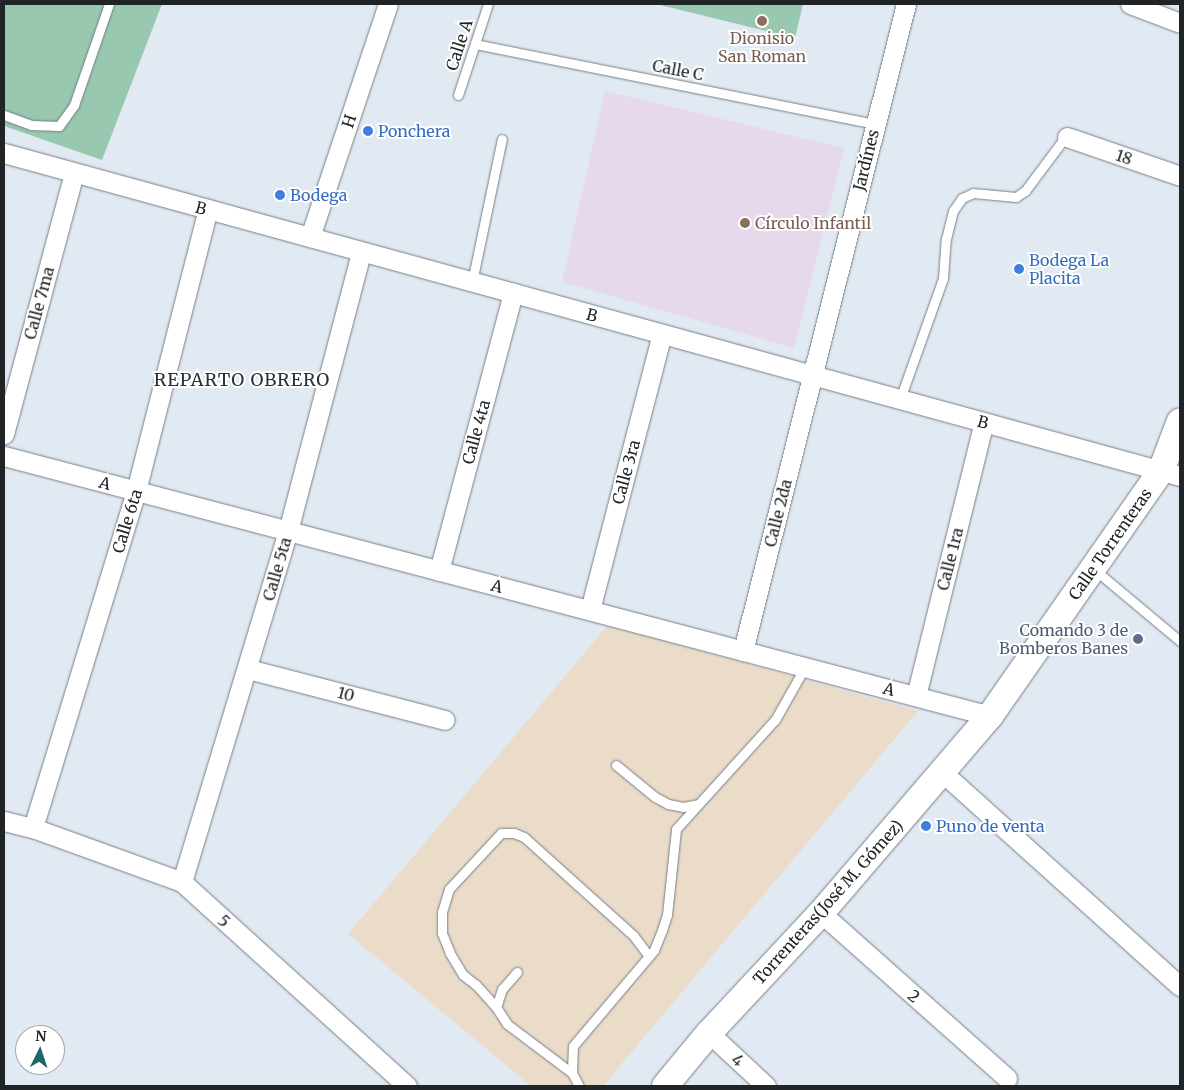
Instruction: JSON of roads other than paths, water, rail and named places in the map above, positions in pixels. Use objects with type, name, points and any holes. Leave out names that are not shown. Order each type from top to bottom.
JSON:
[{"type":"street","name":"H","points":[[310,238],[388,4]]},
{"type":"street","name":"Jardínes","points":[[813,375],[906,4]]},
{"type":"street","points":[[1130,4],[1180,23]]},
{"type":"street","name":"18","points":[[1067,137],[1180,176]]},
{"type":"street","name":"B","points":[[4,154],[1171,473]]},
{"type":"street","name":"Calle 7ma","points":[[4,434],[74,173]]},
{"type":"street","name":"Calle 6ta","points":[[33,828],[136,491],[208,209]]},
{"type":"street","name":"Calle 5ta","points":[[182,882],[248,669],[288,531],[361,252]]},
{"type":"street","name":"Calle 4ta","points":[[438,571],[513,293]]},
{"type":"street","name":"Calle 3ra","points":[[590,610],[662,334]]},
{"type":"street","name":"Calle 2da","points":[[744,651],[813,375]]},
{"type":"street","name":"Calle Torrenteras","points":[[990,716],[1093,568],[1171,473],[1180,421]]},
{"type":"street","name":"Calle 1ra","points":[[916,696],[984,422]]},
{"type":"street","name":"A","points":[[4,456],[990,716]]},
{"type":"street","name":"10","points":[[248,669],[444,720]]},
{"type":"street","name":"Torrenteras(José M. Gómez)","points":[[665,1086],[709,1033],[821,913],[990,716]]},
{"type":"street","points":[[942,772],[1180,986]]},
{"type":"street","name":"5","points":[[4,821],[33,828],[182,882],[407,1086]]},
{"type":"street","name":"2","points":[[821,913],[1007,1078]]},
{"type":"street","name":"4","points":[[709,1033],[766,1086]]},
{"type":"lane","points":[[4,115],[31,125],[59,126],[74,105],[109,4]]},
{"type":"lane","name":"Calle A","points":[[458,95],[488,4]]},
{"type":"lane","name":"Calle C","points":[[475,44],[876,124]]},
{"type":"lane","points":[[900,399],[943,278],[946,239],[953,211],[962,198],[973,193],[1016,197],[1025,191],[1067,137]]},
{"type":"lane","points":[[472,282],[502,139]]},
{"type":"lane","points":[[1093,568],[1180,640]]},
{"type":"lane","points":[[572,1072],[573,1046],[654,950],[666,915],[676,829],[775,720],[805,667]]},
{"type":"lane","points":[[616,765],[655,797],[668,804],[683,807],[698,804]]},
{"type":"lane","points":[[579,1086],[572,1072],[507,1024],[496,1007],[476,985],[463,975],[453,959],[442,933],[442,912],[449,889],[502,834],[514,833],[524,837],[633,934],[649,956]]},
{"type":"lane","points":[[496,1007],[502,989],[517,972]]},
{"type":"place","name":"Dionisio San Roman","points":[[762,21]]},
{"type":"place","name":"Ponchera","points":[[368,131]]},
{"type":"place","name":"Bodega","points":[[280,195]]},
{"type":"place","name":"Círculo Infantil","points":[[745,223]]},
{"type":"place","name":"Bodega La Placita","points":[[1019,269]]},
{"type":"place","name":"Comando 3 de Bomberos Banes","points":[[1138,639]]},
{"type":"place","name":"Puno de venta","points":[[926,826]]},
{"type":"district","name":"REPARTO OBRERO","points":[[242,380]]}]
